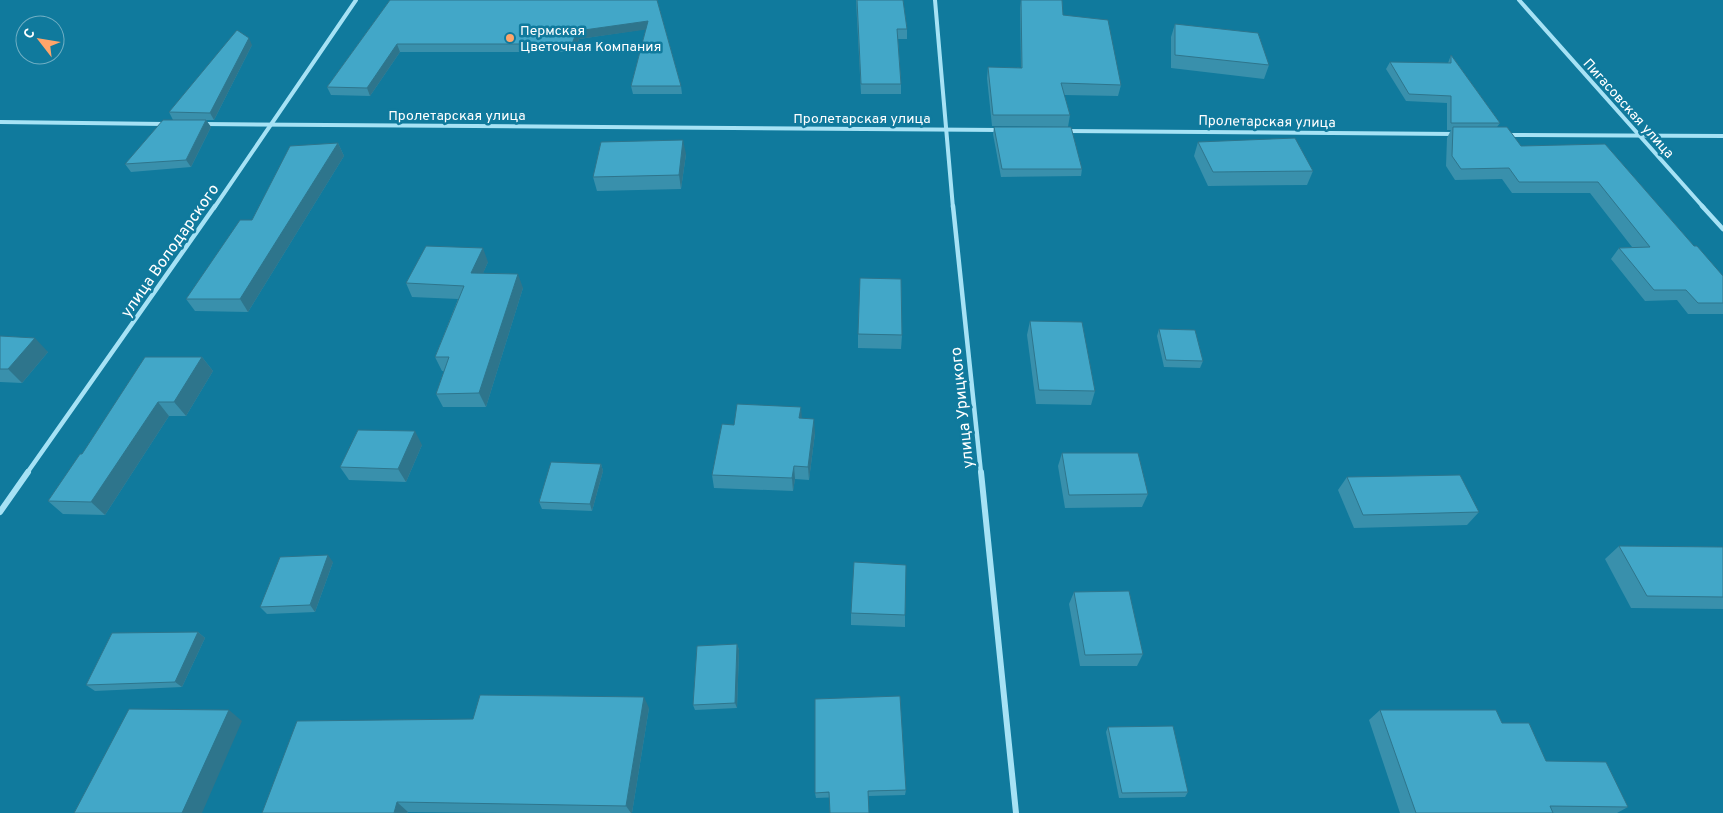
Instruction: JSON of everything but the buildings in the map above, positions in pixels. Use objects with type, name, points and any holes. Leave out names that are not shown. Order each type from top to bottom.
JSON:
[{"type":"street","name":"улица Володарского","points":[[0,512],[272,125],[356,0]]},
{"type":"street","name":"улица Урицкого","points":[[935,0],[945,130],[1016,813]]},
{"type":"street","name":"Пигасовская улица","points":[[1519,0],[1638,136],[1723,229]]},
{"type":"street","points":[[0,122],[175,124]]},
{"type":"street","name":"Пролетарская улица","points":[[194,124],[1004,130]]},
{"type":"street","name":"Пролетарская улица","points":[[1063,131],[1459,134]]},
{"type":"street","points":[[1499,135],[1723,136]]},
{"type":"place","name":"Пермская Цветочная Компания","points":[[510,38]]}]
